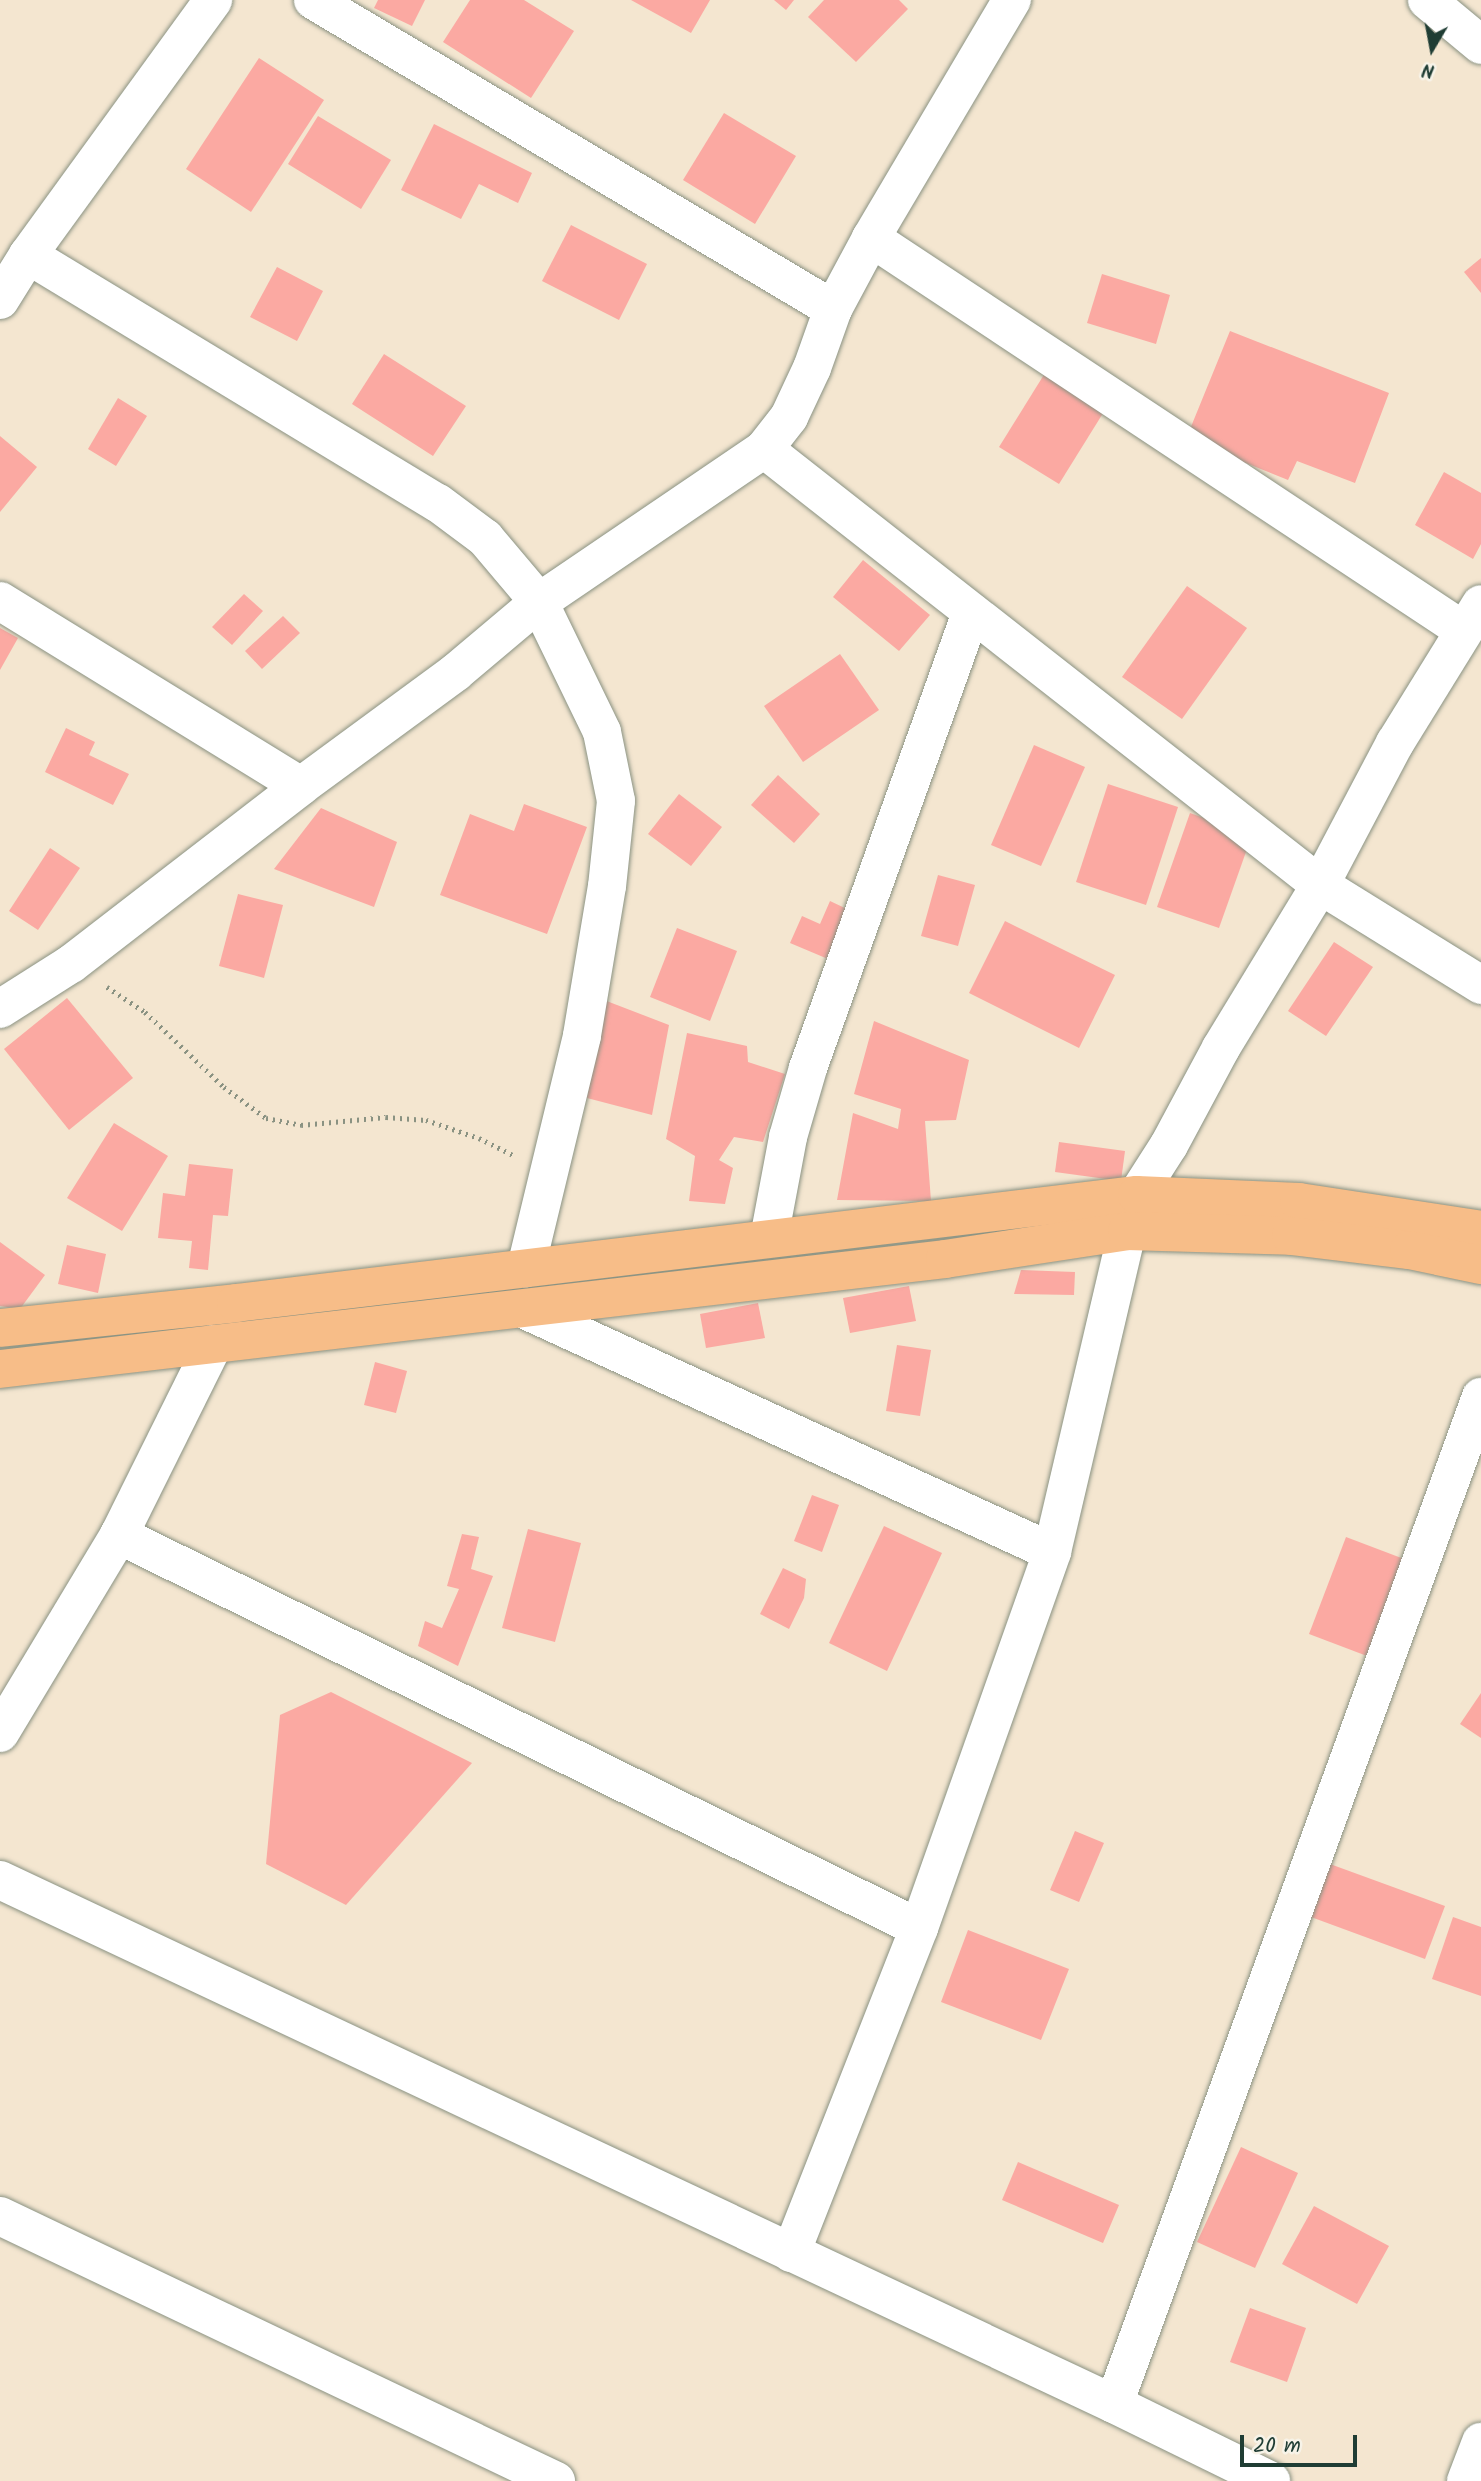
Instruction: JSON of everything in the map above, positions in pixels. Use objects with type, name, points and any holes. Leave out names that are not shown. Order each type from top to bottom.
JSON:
[{"type":"main road","points":[[0,1328],[769,1238],[1132,1213],[1299,1202],[1481,1230]]},
{"type":"main road","points":[[0,1369],[946,1259],[1132,1213],[1409,1250],[1481,1265]]},
{"type":"street","points":[[0,300],[28,255],[213,0]]},
{"type":"street","points":[[313,0],[833,309]]},
{"type":"street","points":[[0,1009],[71,964],[301,786],[456,672],[539,602],[764,449],[789,417],[812,368],[833,309],[871,238],[1012,0]]},
{"type":"street","points":[[1427,0],[1481,46]]},
{"type":"street","points":[[791,2253],[919,1928],[1052,1552],[1132,1213],[1221,1048],[1320,885],[1395,743],[1472,617],[871,238]]},
{"type":"street","points":[[28,255],[438,503],[485,538],[539,602],[602,732],[616,801],[607,886],[582,1037],[526,1268]]},
{"type":"street","points":[[764,449],[1320,885],[1481,985]]},
{"type":"street","points":[[0,601],[301,786]]},
{"type":"street","points":[[769,1238],[788,1137],[808,1068],[971,612]]},
{"type":"street","points":[[523,1309],[1052,1552]]},
{"type":"street","points":[[0,1733],[118,1535],[214,1345]]},
{"type":"street","points":[[1114,2404],[1481,1396]]},
{"type":"street","points":[[118,1535],[919,1928]]},
{"type":"street","points":[[0,1880],[1114,2404],[1271,2481]]},
{"type":"street","points":[[0,2216],[556,2481]]},
{"type":"street","points":[[1466,2481],[1481,2442]]},
{"type":"path","points":[[71,964],[145,1012],[224,1087],[266,1118],[301,1125],[386,1117],[426,1120],[479,1138],[550,1174]]},
{"type":"building","points":[[378,0],[425,0],[412,26],[374,8]]},
{"type":"building","points":[[470,0],[524,0],[574,31],[531,98],[443,42]]},
{"type":"building","points":[[631,0],[710,0],[691,33]]},
{"type":"building","points":[[774,0],[794,0],[786,10]]},
{"type":"building","points":[[824,0],[899,0],[908,9],[856,62],[808,17]]},
{"type":"building","points":[[259,58],[324,100],[251,212],[186,169]]},
{"type":"building","points":[[724,113],[796,156],[755,224],[683,180]]},
{"type":"building","points":[[318,116],[391,160],[361,209],[288,164]]},
{"type":"building","points":[[434,124],[532,173],[518,203],[479,184],[461,219],[401,190]]},
{"type":"building","points":[[571,225],[647,264],[619,320],[542,281]]},
{"type":"building","points":[[1481,258],[1481,293],[1464,272]]},
{"type":"building","points":[[277,267],[323,291],[297,341],[250,317]]},
{"type":"building","points":[[1102,274],[1170,295],[1156,344],[1087,323]]},
{"type":"building","points":[[1230,331],[1389,393],[1355,483],[1297,461],[1288,480],[1186,439]]},
{"type":"building","points":[[384,354],[466,406],[433,456],[352,404]]},
{"type":"building","points":[[1045,373],[1105,410],[1059,484],[999,447]]},
{"type":"building","points":[[118,398],[147,416],[116,466],[88,449]]},
{"type":"building","points":[[0,436],[37,467],[0,512]]},
{"type":"building","points":[[1444,472],[1481,493],[1481,544],[1473,559],[1415,525]]},
{"type":"building","points":[[863,560],[930,615],[899,651],[833,597]]},
{"type":"building","points":[[1187,586],[1247,628],[1182,719],[1122,677]]},
{"type":"building","points":[[244,594],[263,611],[232,645],[212,627]]},
{"type":"building","points":[[283,616],[300,633],[262,669],[245,651]]},
{"type":"building","points":[[0,628],[18,638],[0,670]]},
{"type":"building","points":[[840,654],[879,710],[803,762],[764,706]]},
{"type":"building","points":[[66,728],[95,742],[89,755],[129,774],[113,805],[45,772]]},
{"type":"building","points":[[1034,745],[1085,767],[1041,866],[991,845]]},
{"type":"building","points":[[778,775],[820,814],[794,843],[751,805]]},
{"type":"building","points":[[1108,784],[1178,807],[1146,905],[1076,882]]},
{"type":"building","points":[[679,794],[722,827],[691,866],[648,834]]},
{"type":"building","points":[[524,804],[587,827],[547,934],[440,895],[470,814],[514,831]]},
{"type":"building","points":[[321,808],[397,842],[374,907],[274,869]]},
{"type":"building","points":[[1190,813],[1252,835],[1219,928],[1157,907]]},
{"type":"building","points":[[50,848],[80,868],[38,930],[9,911]]},
{"type":"building","points":[[938,875],[975,885],[958,946],[921,936]]},
{"type":"building","points":[[238,894],[283,905],[264,978],[219,966]]},
{"type":"building","points":[[830,901],[849,910],[828,959],[790,943],[802,916],[820,924]]},
{"type":"building","points":[[1005,921],[1115,975],[1079,1048],[969,993]]},
{"type":"building","points":[[677,928],[737,951],[710,1021],[650,997]]},
{"type":"building","points":[[1334,942],[1373,967],[1326,1036],[1288,1011]]},
{"type":"building","points":[[67,998],[133,1078],[69,1130],[4,1049]]},
{"type":"building","points":[[604,1000],[669,1025],[652,1115],[587,1098]]},
{"type":"building","points":[[874,1021],[969,1060],[956,1120],[925,1121],[931,1201],[837,1200],[853,1113],[898,1129],[901,1109],[854,1094]]},
{"type":"building","points":[[687,1033],[747,1046],[748,1062],[785,1074],[763,1142],[734,1137],[719,1160],[733,1168],[725,1204],[689,1201],[695,1156],[666,1139]]},
{"type":"building","points":[[114,1123],[168,1156],[122,1231],[67,1198]]},
{"type":"building","points":[[1059,1142],[1125,1151],[1121,1181],[1055,1172]]},
{"type":"building","points":[[189,1164],[233,1169],[228,1216],[213,1215],[208,1270],[189,1268],[192,1241],[158,1238],[163,1193],[185,1196]]},
{"type":"building","points":[[0,1242],[45,1275],[20,1309],[0,1306]]},
{"type":"building","points":[[67,1245],[106,1254],[98,1293],[58,1284]]},
{"type":"building","points":[[1021,1270],[1075,1272],[1074,1295],[1014,1294]]},
{"type":"building","points":[[909,1286],[916,1321],[850,1333],[843,1298]]},
{"type":"building","points":[[758,1303],[765,1338],[706,1348],[700,1314]]},
{"type":"building","points":[[897,1345],[931,1350],[920,1416],[886,1411]]},
{"type":"building","points":[[375,1362],[407,1371],[396,1413],[364,1405]]},
{"type":"building","points":[[812,1495],[839,1505],[822,1552],[794,1541]]},
{"type":"building","points":[[884,1526],[942,1553],[887,1671],[829,1643]]},
{"type":"building","points":[[528,1529],[581,1543],[555,1642],[502,1628]]},
{"type":"building","points":[[462,1534],[479,1537],[471,1569],[493,1576],[458,1666],[418,1646],[425,1621],[442,1628],[459,1589],[447,1586]]},
{"type":"building","points":[[1346,1537],[1404,1559],[1367,1656],[1309,1634]]},
{"type":"building","points":[[783,1568],[806,1579],[804,1598],[789,1629],[760,1614]]},
{"type":"building","points":[[331,1692],[472,1763],[346,1905],[266,1864],[280,1715]]},
{"type":"building","points":[[1481,1693],[1481,1738],[1460,1724]]},
{"type":"building","points":[[1075,1831],[1104,1843],[1079,1902],[1050,1890]]},
{"type":"building","points":[[1330,1864],[1445,1906],[1425,1959],[1311,1917]]},
{"type":"building","points":[[1453,1917],[1481,1927],[1481,1996],[1432,1979]]},
{"type":"building","points":[[968,1930],[1069,1969],[1041,2040],[941,2002]]},
{"type":"building","points":[[1241,2147],[1298,2173],[1255,2268],[1197,2242]]},
{"type":"building","points":[[1018,2162],[1119,2205],[1103,2243],[1002,2200]]},
{"type":"building","points":[[1314,2206],[1389,2246],[1357,2304],[1282,2264]]},
{"type":"building","points":[[1250,2308],[1306,2328],[1287,2382],[1230,2362]]}]
